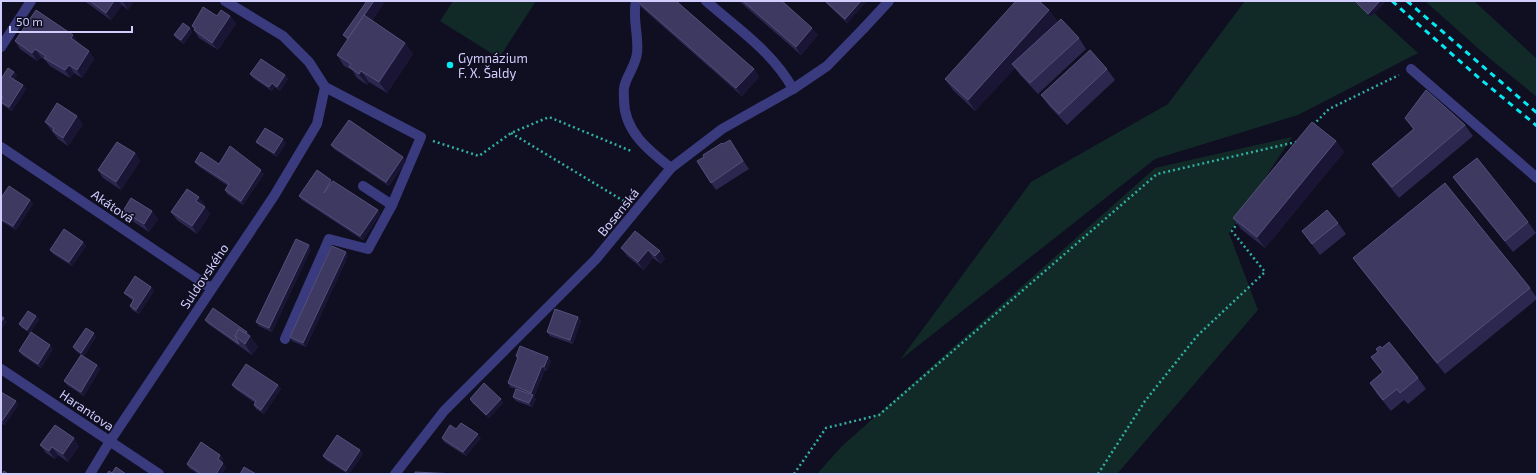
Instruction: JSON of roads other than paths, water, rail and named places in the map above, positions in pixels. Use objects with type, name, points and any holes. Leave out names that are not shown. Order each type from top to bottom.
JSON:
[{"type":"street","points":[[1,47],[31,1]]},
{"type":"street","points":[[225,1],[283,36],[309,62],[325,87],[421,136],[392,205],[368,249],[329,239],[286,339]]},
{"type":"street","points":[[636,1],[634,11],[637,52],[634,64],[624,86],[624,104],[627,118],[634,134],[652,153],[670,168]]},
{"type":"street","points":[[706,1],[763,50],[784,72],[793,89]]},
{"type":"street","name":"Bosenská","points":[[395,474],[444,411],[596,259],[670,168],[722,129],[793,89],[827,66],[889,1]]},
{"type":"street","points":[[1411,69],[1537,178]]},
{"type":"street","name":"Suldovského","points":[[90,474],[110,441],[274,196],[317,124],[325,87]]},
{"type":"street","name":"Akátová","points":[[1,147],[212,288]]},
{"type":"street","points":[[363,186],[392,205]]},
{"type":"street","name":"Harantova","points":[[1,369],[158,474]]},
{"type":"railway","points":[[1392,1],[1479,78],[1537,126]]},
{"type":"railway","points":[[1407,1],[1537,113]]},
{"type":"place","name":"Gymnázium F. X. Šaldy","points":[[450,65]]}]
